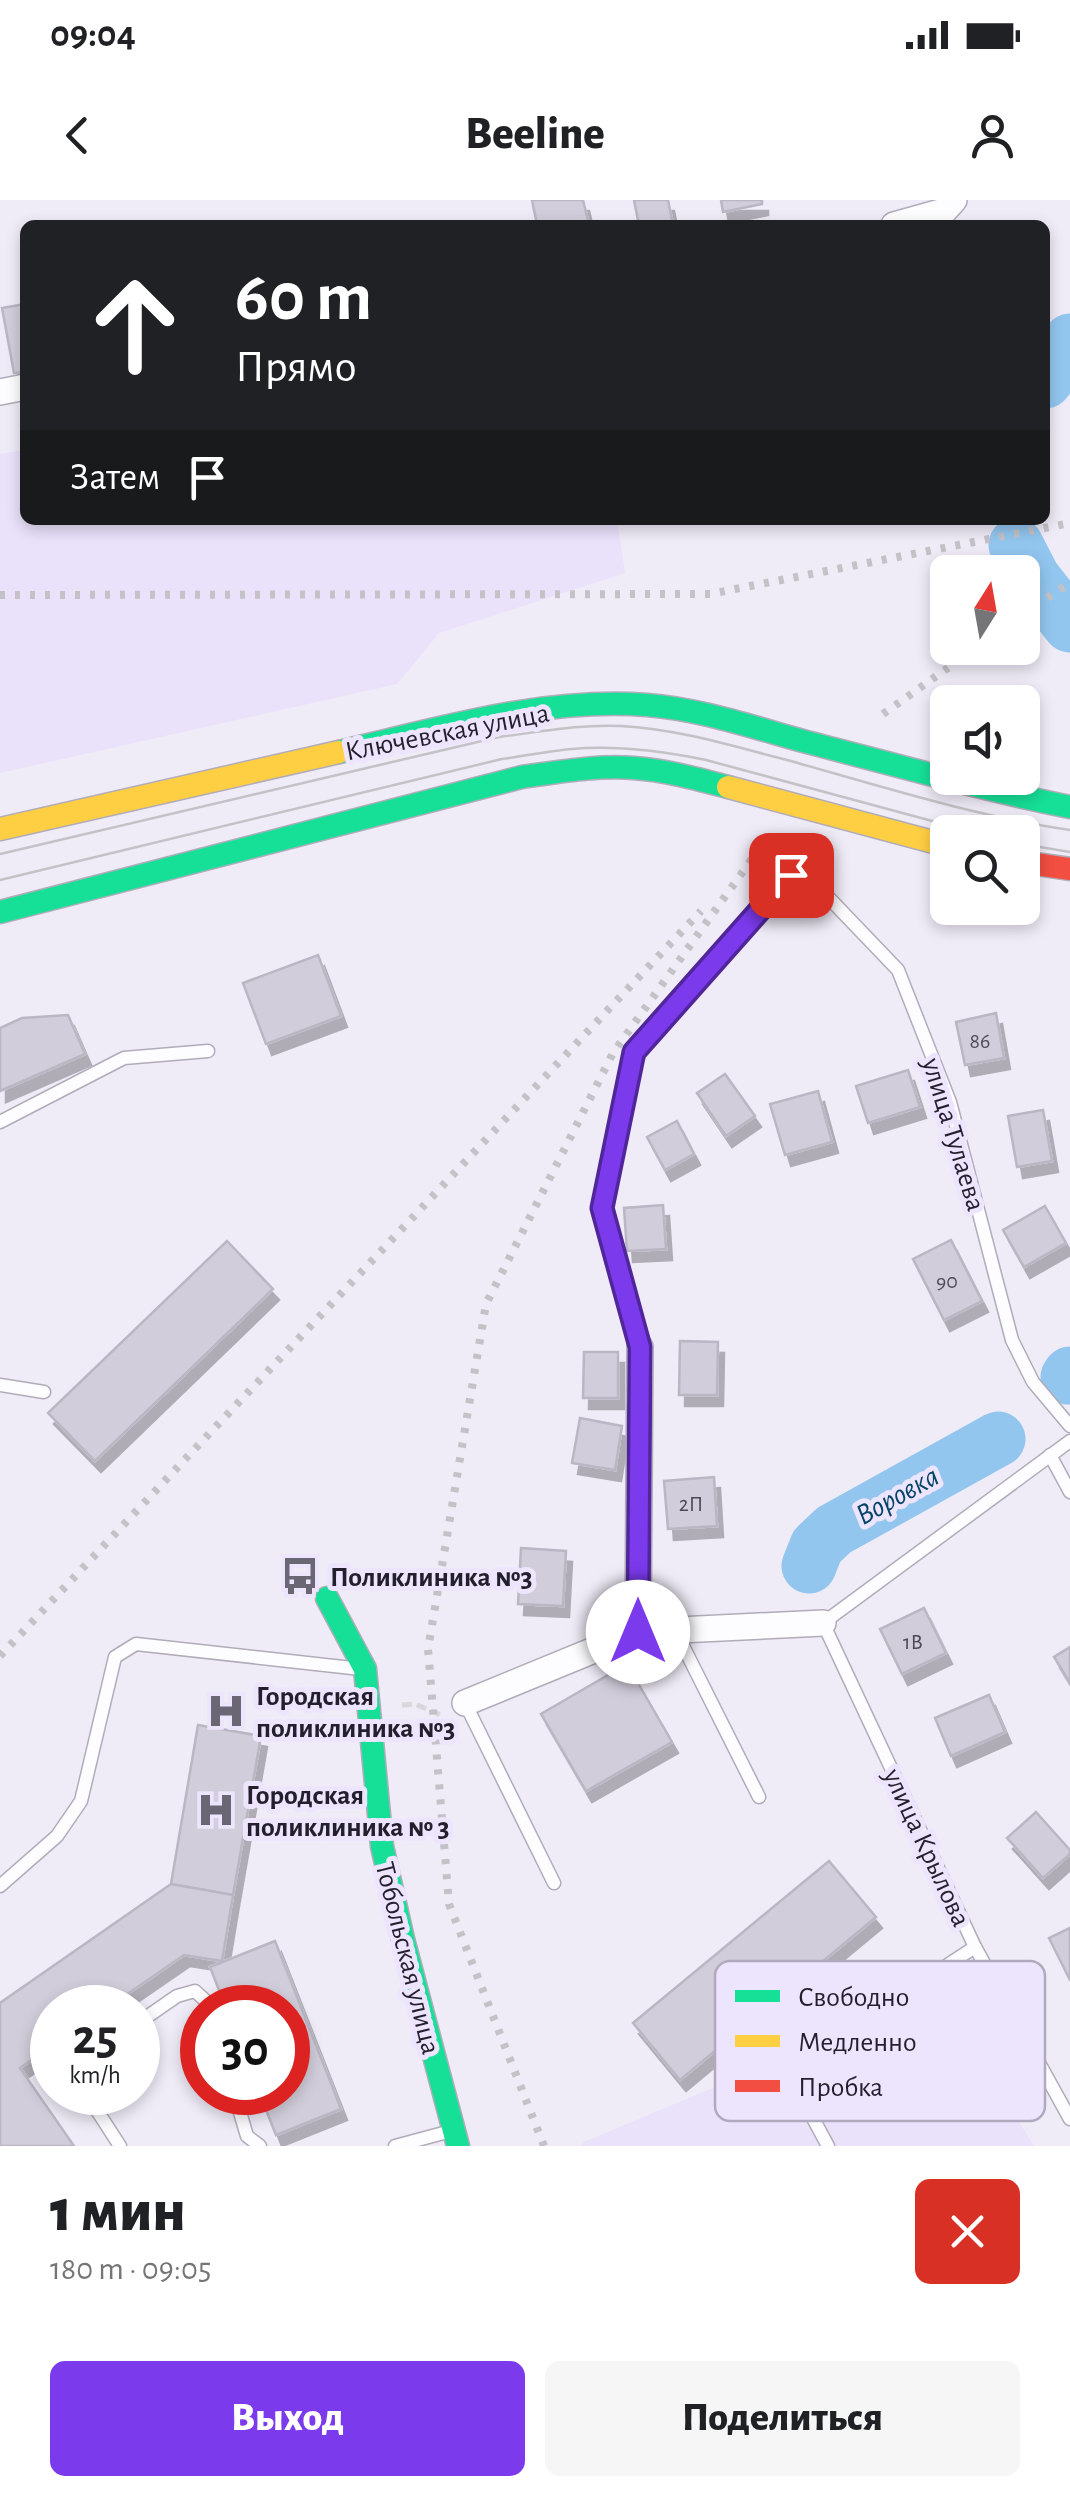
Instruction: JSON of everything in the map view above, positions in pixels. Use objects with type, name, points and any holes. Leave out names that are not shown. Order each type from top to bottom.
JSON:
[{"type":"main road","name":"Ключевская улица","points":[[0,829],[506,714],[585,706],[648,705],[718,718],[1070,808]]},
{"type":"main road","points":[[0,912],[522,778],[587,768],[634,768],[698,779],[930,841]]},
{"type":"main road","points":[[1040,865],[1070,869]]},
{"type":"main road","name":"Тобольская улица","points":[[328,1598],[365,1670],[382,1846],[456,2138]]},
{"type":"street","points":[[908,220],[949,206]]},
{"type":"street","points":[[638,1632],[640,1347]]},
{"type":"street","points":[[470,1713],[638,1632],[822,1624]]},
{"type":"lane","name":"улица Тулаева","points":[[640,1347],[602,1208],[634,1052],[791,875],[829,898],[898,970],[950,1102],[1012,1340],[1033,1382],[1070,1426]]},
{"type":"lane","points":[[0,1122],[124,1058],[208,1051]]},
{"type":"lane","points":[[0,1384],[44,1392]]},
{"type":"lane","points":[[822,1624],[1070,1441]]},
{"type":"lane","points":[[1050,1456],[1070,1492]]},
{"type":"lane","name":"улица Крылова","points":[[822,1624],[983,1961]]},
{"type":"lane","points":[[675,1630],[758,1798]]},
{"type":"lane","points":[[0,1886],[57,1836],[81,1801],[116,1657],[136,1644],[365,1670]]},
{"type":"lane","points":[[470,1713],[554,1883]]},
{"type":"lane","points":[[954,1961],[975,1947]]},
{"type":"lane","name":"улица Крылова","points":[[1045,2074],[1070,2119]]},
{"type":"lane","points":[[100,2115],[120,2146]]},
{"type":"lane","points":[[241,2115],[248,2136],[260,2146]]},
{"type":"lane","points":[[815,2121],[828,2146]]},
{"type":"lane","points":[[395,2146],[456,2138]]},
{"type":"path","points":[[368,1707],[415,1704],[454,1721],[470,1713]]},
{"type":"shaded area","points":[[20,451],[20,525],[618,525],[625,573],[439,633],[397,684],[0,773],[0,454]]},
{"type":"shaded area","points":[[715,2087],[715,2121],[1018,2121],[1034,2146],[581,2146]]},
{"type":"building","points":[[532,200],[583,200],[588,220],[536,220]]},
{"type":"building","points":[[634,200],[668,200],[672,220],[638,220]]},
{"type":"building","points":[[721,200],[762,200],[762,204],[723,212]]},
{"type":"building","points":[[20,305],[20,372],[14,373],[2,308]]},
{"type":"building","points":[[318,955],[341,1016],[266,1044],[243,983]]},
{"type":"building","points":[[996,1013],[1004,1058],[965,1065],[956,1022]]},
{"type":"building","points":[[68,1015],[85,1054],[0,1091],[0,1028],[22,1018]]},
{"type":"building","points":[[908,1070],[920,1107],[868,1123],[856,1086]]},
{"type":"building","points":[[725,1074],[755,1116],[726,1136],[697,1093]]},
{"type":"building","points":[[818,1091],[832,1142],[785,1155],[770,1104]]},
{"type":"building","points":[[1043,1110],[1052,1161],[1017,1167],[1008,1116]]},
{"type":"building","points":[[677,1121],[694,1154],[665,1170],[647,1137]]},
{"type":"building","points":[[663,1205],[666,1249],[627,1251],[624,1208]]},
{"type":"building","points":[[1045,1206],[1066,1243],[1024,1267],[1003,1230]]},
{"type":"building","points":[[951,1240],[982,1301],[944,1320],[913,1259]]},
{"type":"building","points":[[227,1241],[273,1289],[95,1461],[48,1413]]},
{"type":"building","points":[[680,1341],[718,1342],[717,1395],[679,1395]]},
{"type":"building","points":[[584,1352],[618,1352],[618,1398],[583,1398]]},
{"type":"building","points":[[580,1418],[622,1426],[615,1470],[572,1463]]},
{"type":"building","points":[[714,1477],[717,1526],[668,1529],[664,1481]]},
{"type":"building","points":[[521,1548],[566,1551],[563,1606],[518,1604]]},
{"type":"building","points":[[924,1608],[946,1653],[902,1674],[880,1629]]},
{"type":"building","points":[[1070,1647],[1070,1683],[1054,1657]]},
{"type":"building","points":[[627,1664],[672,1742],[586,1791],[541,1714]]},
{"type":"building","points":[[989,1695],[1005,1732],[951,1756],[935,1718]]},
{"type":"building","name":"Городская поликлиника № 3","points":[[198,1725],[261,1736],[233,1895],[171,1884]]},
{"type":"building","points":[[1036,1812],[1070,1850],[1043,1878],[1007,1838]]},
{"type":"building","points":[[829,1861],[876,1917],[823,1961],[715,1961],[715,2051],[680,2080],[633,2023]]},
{"type":"building","points":[[171,1884],[233,1895],[222,1961],[184,1955],[140,1985],[30,1985],[30,2061],[20,2068],[30,2082],[30,2115],[53,2115],[74,2146],[0,2146],[0,2003]]},
{"type":"building","points":[[1070,1928],[1070,1980],[1049,1938]]},
{"type":"building","points":[[275,1941],[292,1985],[217,1985],[210,1967]]},
{"type":"building","points":[[310,2030],[341,2109],[276,2135],[268,2115],[310,2115]]},
{"type":"waterway","name":"Воровка","points":[[1050,374],[1070,341]]},
{"type":"waterway","name":"Воровка","points":[[1016,545],[1033,578],[1070,625]]},
{"type":"waterway","name":"Воровка","points":[[809,1566],[817,1546],[834,1530],[998,1439]]},
{"type":"tram line","points":[[0,854],[499,737],[606,726],[705,739],[963,809],[1070,830]]},
{"type":"tram line","points":[[0,880],[502,759],[589,748],[639,750],[706,760],[930,820]]},
{"type":"tram line","points":[[1040,847],[1070,852]]},
{"type":"railway","points":[[0,595],[710,594],[1070,523]]},
{"type":"railway","points":[[1040,602],[1070,583]]},
{"type":"railway","points":[[883,714],[952,665]]},
{"type":"railway","points":[[544,2146],[449,1904],[428,1649],[486,1304],[613,1053],[759,849]]},
{"type":"railway","points":[[0,1656],[701,911]]},
{"type":"traffic: fast","points":[[339,752],[530,710],[647,705],[706,714],[936,776],[1070,807]]},
{"type":"traffic: fast","points":[[0,912],[522,777],[620,767],[669,773],[728,787]]},
{"type":"traffic: fast","points":[[327,1598],[365,1669],[382,1846],[458,2146]]},
{"type":"traffic: slow","points":[[0,829],[339,752]]},
{"type":"traffic: slow","points":[[728,787],[930,841]]},
{"type":"traffic: jam","points":[[1040,865],[1070,869]]},
{"type":"place","name":"Поликлиника №3","points":[[300,1576]]},
{"type":"place","name":"Городская поликлиника №3","points":[[226,1711]]},
{"type":"place","name":"Городская поликлиника № 3","points":[[216,1810]]},
{"type":"route","points":[[638,1632],[640,1347],[602,1208],[634,1052],[791,875]]}]
